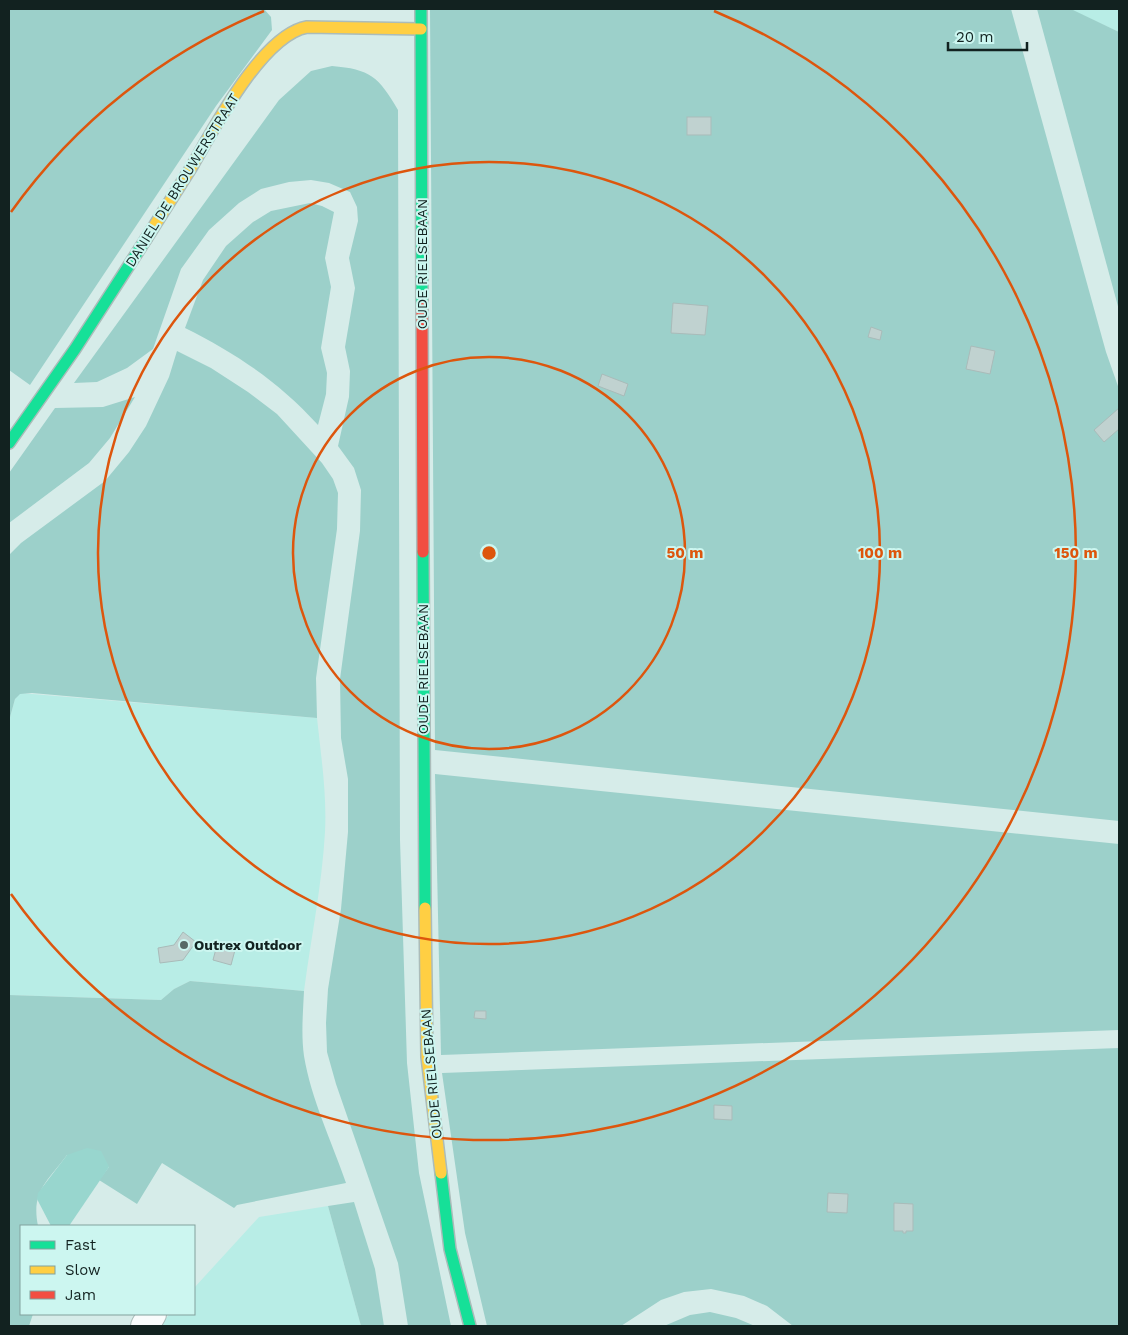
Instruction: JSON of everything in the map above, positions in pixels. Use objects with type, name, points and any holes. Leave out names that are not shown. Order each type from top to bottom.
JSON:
[{"type":"street","name":"OUDE RIELSEBAAN","points":[[421,9],[425,1008],[427,1057],[450,1249],[470,1326]]},
{"type":"street","name":"DANIEL DE BROUWERSTRAAT","points":[[9,443],[50,387],[179,188],[248,75],[268,51],[302,27],[421,29]]},
{"type":"street","points":[[145,1326],[151,1315]]},
{"type":"shaded area","points":[[9,9],[264,9],[271,17],[272,30],[216,106],[30,385],[9,370]]},
{"type":"shaded area","points":[[430,9],[1011,9],[1106,352],[1119,389],[1119,821],[435,750]]},
{"type":"shaded area","points":[[1037,9],[1073,10],[1119,32],[1119,310]]},
{"type":"shaded area","points":[[1069,9],[1119,9],[1119,32]]},
{"type":"shaded area","points":[[332,66],[356,70],[372,77],[379,82],[398,110],[400,840],[407,1063],[419,1173],[451,1326],[408,1326],[398,1263],[336,1084],[327,1052],[328,989],[341,909],[348,832],[348,779],[341,738],[340,679],[360,531],[361,490],[354,468],[338,446],[349,397],[350,371],[345,347],[355,288],[349,258],[358,221],[357,207],[350,192],[329,183],[311,180],[289,182],[261,189],[239,203],[209,230],[181,269],[153,349],[127,368],[97,382],[74,383],[279,100],[311,71]]},
{"type":"shaded area","points":[[310,203],[334,212],[325,258],[331,287],[321,348],[327,373],[326,394],[318,425],[288,395],[256,370],[222,348],[185,328],[203,280],[226,246],[253,222],[271,211]]},
{"type":"shaded area","points":[[177,351],[211,368],[277,414],[322,463],[333,479],[338,493],[337,529],[316,678],[317,718],[32,693],[20,694],[15,699],[9,721],[9,555],[21,543],[105,481],[129,452],[146,426],[169,377]]},
{"type":"shaded area","points":[[135,397],[110,438],[89,463],[9,523],[9,473],[55,408],[103,407]]},
{"type":"shaded area","points":[[20,693],[317,718],[324,789],[325,832],[319,892],[304,991],[190,981],[174,989],[161,1000],[9,995],[9,721],[15,699]]},
{"type":"shaded area","points":[[435,774],[1119,844],[1119,1030],[441,1055]]},
{"type":"shaded area","points":[[190,981],[304,991],[303,1040],[307,1072],[346,1183],[237,1205],[234,1208],[162,1163],[137,1204],[99,1180],[109,1167],[67,1155],[47,1180],[39,1195],[36,1214],[38,1225],[20,1225],[20,1315],[33,1315],[29,1326],[9,1326],[9,995],[161,1000],[174,989]]},
{"type":"shaded area","points":[[1119,1048],[1119,1326],[793,1326],[767,1306],[744,1296],[711,1289],[684,1292],[661,1300],[621,1326],[487,1326],[465,1233],[442,1073]]},
{"type":"shaded area","points":[[87,1148],[101,1151],[109,1167],[70,1225],[50,1225],[37,1199],[38,1193],[67,1155]]},
{"type":"shaded area","points":[[354,1202],[375,1269],[384,1326],[361,1326],[328,1206]]},
{"type":"shaded area","points":[[328,1206],[361,1326],[158,1326],[169,1315],[195,1315],[195,1287],[259,1217]]},
{"type":"shaded area","points":[[710,1312],[736,1318],[755,1326],[664,1326],[690,1315]]},
{"type":"building","points":[[687,117],[711,117],[711,135],[687,135]]},
{"type":"building","points":[[673,303],[708,306],[705,335],[671,333]]},
{"type":"building","points":[[871,327],[882,331],[880,340],[868,337]]},
{"type":"building","points":[[971,346],[995,351],[990,374],[966,369]]},
{"type":"building","points":[[602,374],[628,384],[624,396],[598,386]]},
{"type":"building","points":[[1119,408],[1119,429],[1104,442],[1094,430]]},
{"type":"building","points":[[183,932],[196,942],[183,960],[160,963],[158,948],[174,945]]},
{"type":"building","points":[[217,945],[235,950],[231,965],[213,960]]},
{"type":"building","points":[[475,1011],[486,1011],[486,1019],[474,1018]]},
{"type":"building","points":[[714,1105],[732,1106],[732,1120],[714,1119]]},
{"type":"building","points":[[828,1193],[848,1194],[847,1213],[827,1212]]},
{"type":"building","points":[[894,1203],[913,1204],[913,1231],[903,1233],[903,1231],[894,1231]]},
{"type":"traffic: fast","points":[[421,9],[422,308]]},
{"type":"traffic: fast","points":[[9,443],[75,349],[146,239]]},
{"type":"traffic: fast","points":[[423,552],[425,908]]},
{"type":"traffic: fast","points":[[441,1173],[450,1249],[470,1326]]},
{"type":"traffic: slow","points":[[146,239],[240,86],[273,47],[290,34],[307,27],[421,29]]},
{"type":"traffic: slow","points":[[425,908],[427,1057],[441,1173]]},
{"type":"traffic: jam","points":[[422,308],[423,552]]},
{"type":"place","name":"Outrex Outdoor","points":[[184,945]]}]
